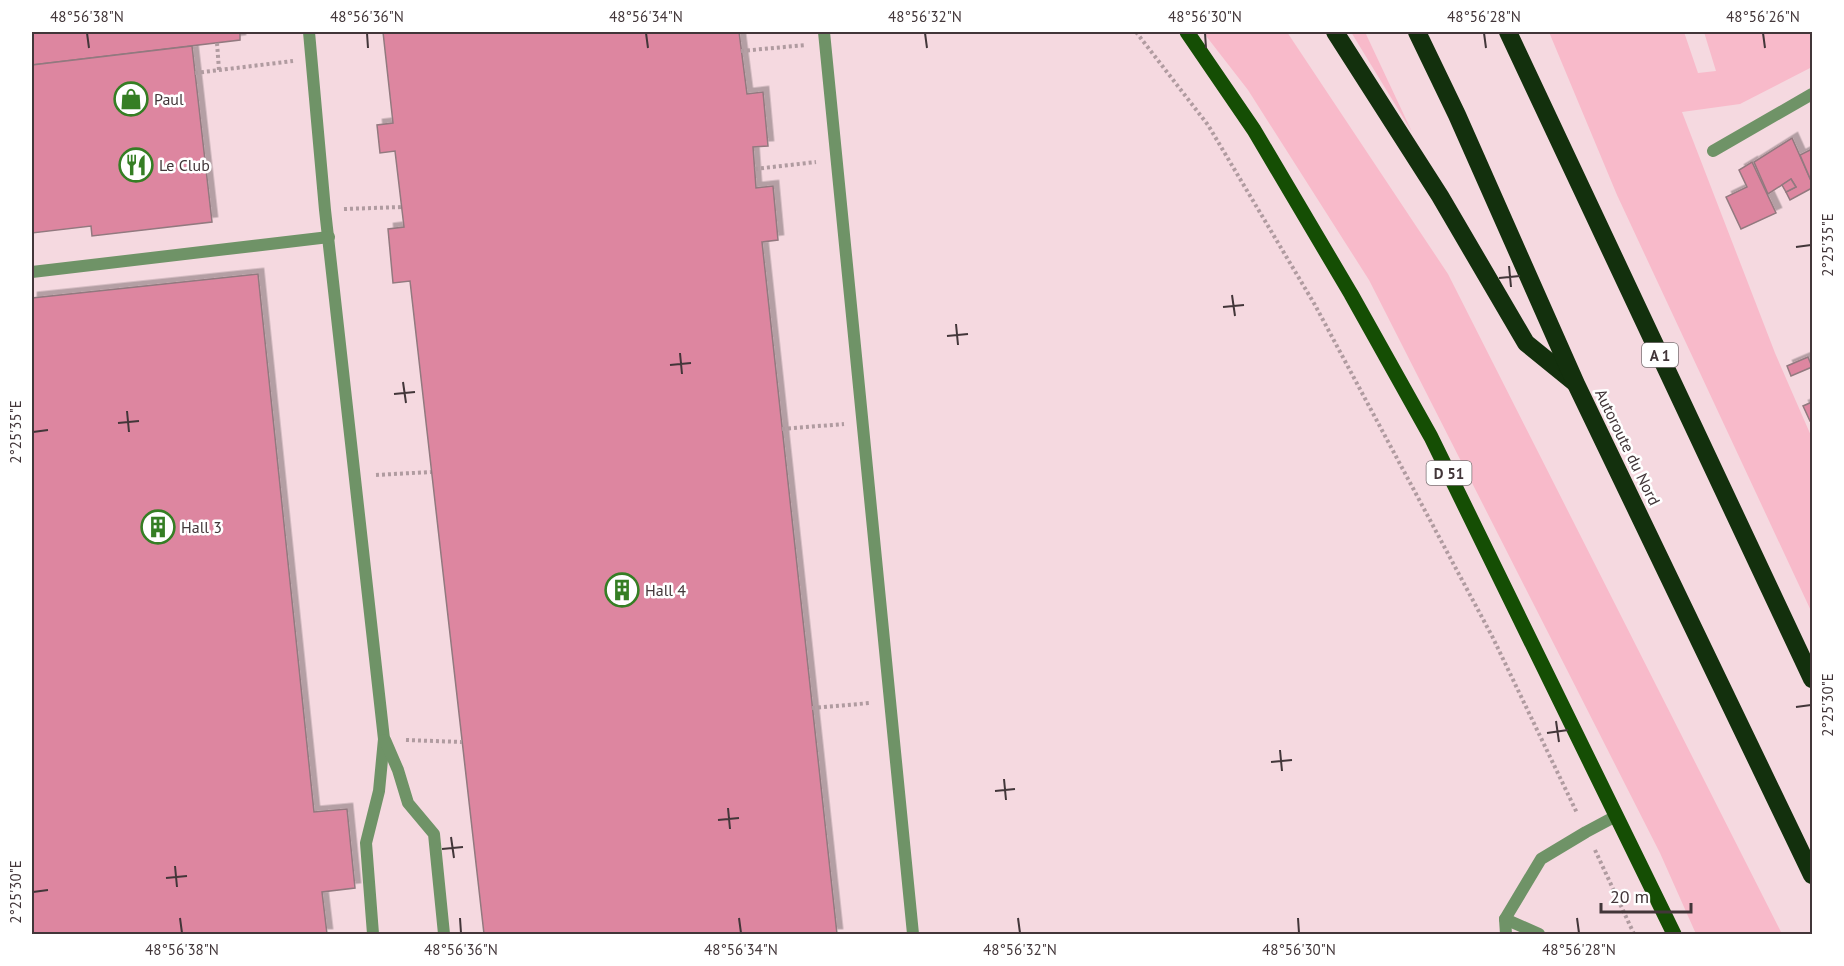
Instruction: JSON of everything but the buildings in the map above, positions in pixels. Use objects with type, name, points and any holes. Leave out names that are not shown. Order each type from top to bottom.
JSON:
[{"type":"highway","points":[[1335,32],[1440,196],[1526,344],[1576,384]]},
{"type":"highway","name":"Autoroute du Nord","points":[[1417,32],[1457,115],[1576,384],[1812,875]]},
{"type":"highway","name":"A 1","points":[[1508,32],[1812,679]]},
{"type":"main road","name":"D 51","points":[[1187,32],[1254,129],[1398,376],[1466,508],[1674,934]]},
{"type":"street","points":[[309,32],[325,210],[384,739],[379,790],[366,843],[373,934]]},
{"type":"street","points":[[825,37],[913,934]]},
{"type":"street","points":[[1713,151],[1812,94]]},
{"type":"street","points":[[32,272],[329,237]]},
{"type":"street","points":[[384,739],[398,770],[408,803],[434,834],[444,934]]},
{"type":"street","points":[[1506,934],[1505,919],[1541,860],[1616,816]]},
{"type":"street","points":[[1505,919],[1539,934]]},
{"type":"path","points":[[1136,32],[1208,125],[1315,305],[1492,636],[1634,934]]},
{"type":"path","points":[[741,51],[825,37]]},
{"type":"path","points":[[217,43],[219,70]]},
{"type":"path","points":[[195,73],[313,58]]},
{"type":"path","points":[[755,169],[837,160]]},
{"type":"path","points":[[325,210],[402,207]]},
{"type":"path","points":[[782,429],[863,422]]},
{"type":"path","points":[[355,476],[431,472]]},
{"type":"path","points":[[812,708],[891,701]]},
{"type":"path","points":[[384,739],[462,742]]},
{"type":"shaded area","points":[[1203,32],[1287,32],[1448,274],[1782,934],[1696,934],[1660,853],[1369,280],[1248,90]]},
{"type":"shaded area","points":[[1351,32],[1365,32],[1412,132]]},
{"type":"shaded area","points":[[1549,32],[1684,32],[1698,73],[1716,71],[1704,32],[1812,32],[1812,67],[1740,104],[1682,112],[1775,353],[1812,438],[1812,613],[1617,195]]},
{"type":"place","name":"Paul","points":[[131,99]]},
{"type":"place","name":"Le Club","points":[[136,165]]},
{"type":"place","name":"Hall 3","points":[[158,527]]},
{"type":"place","name":"Hall 4","points":[[622,590]]}]
